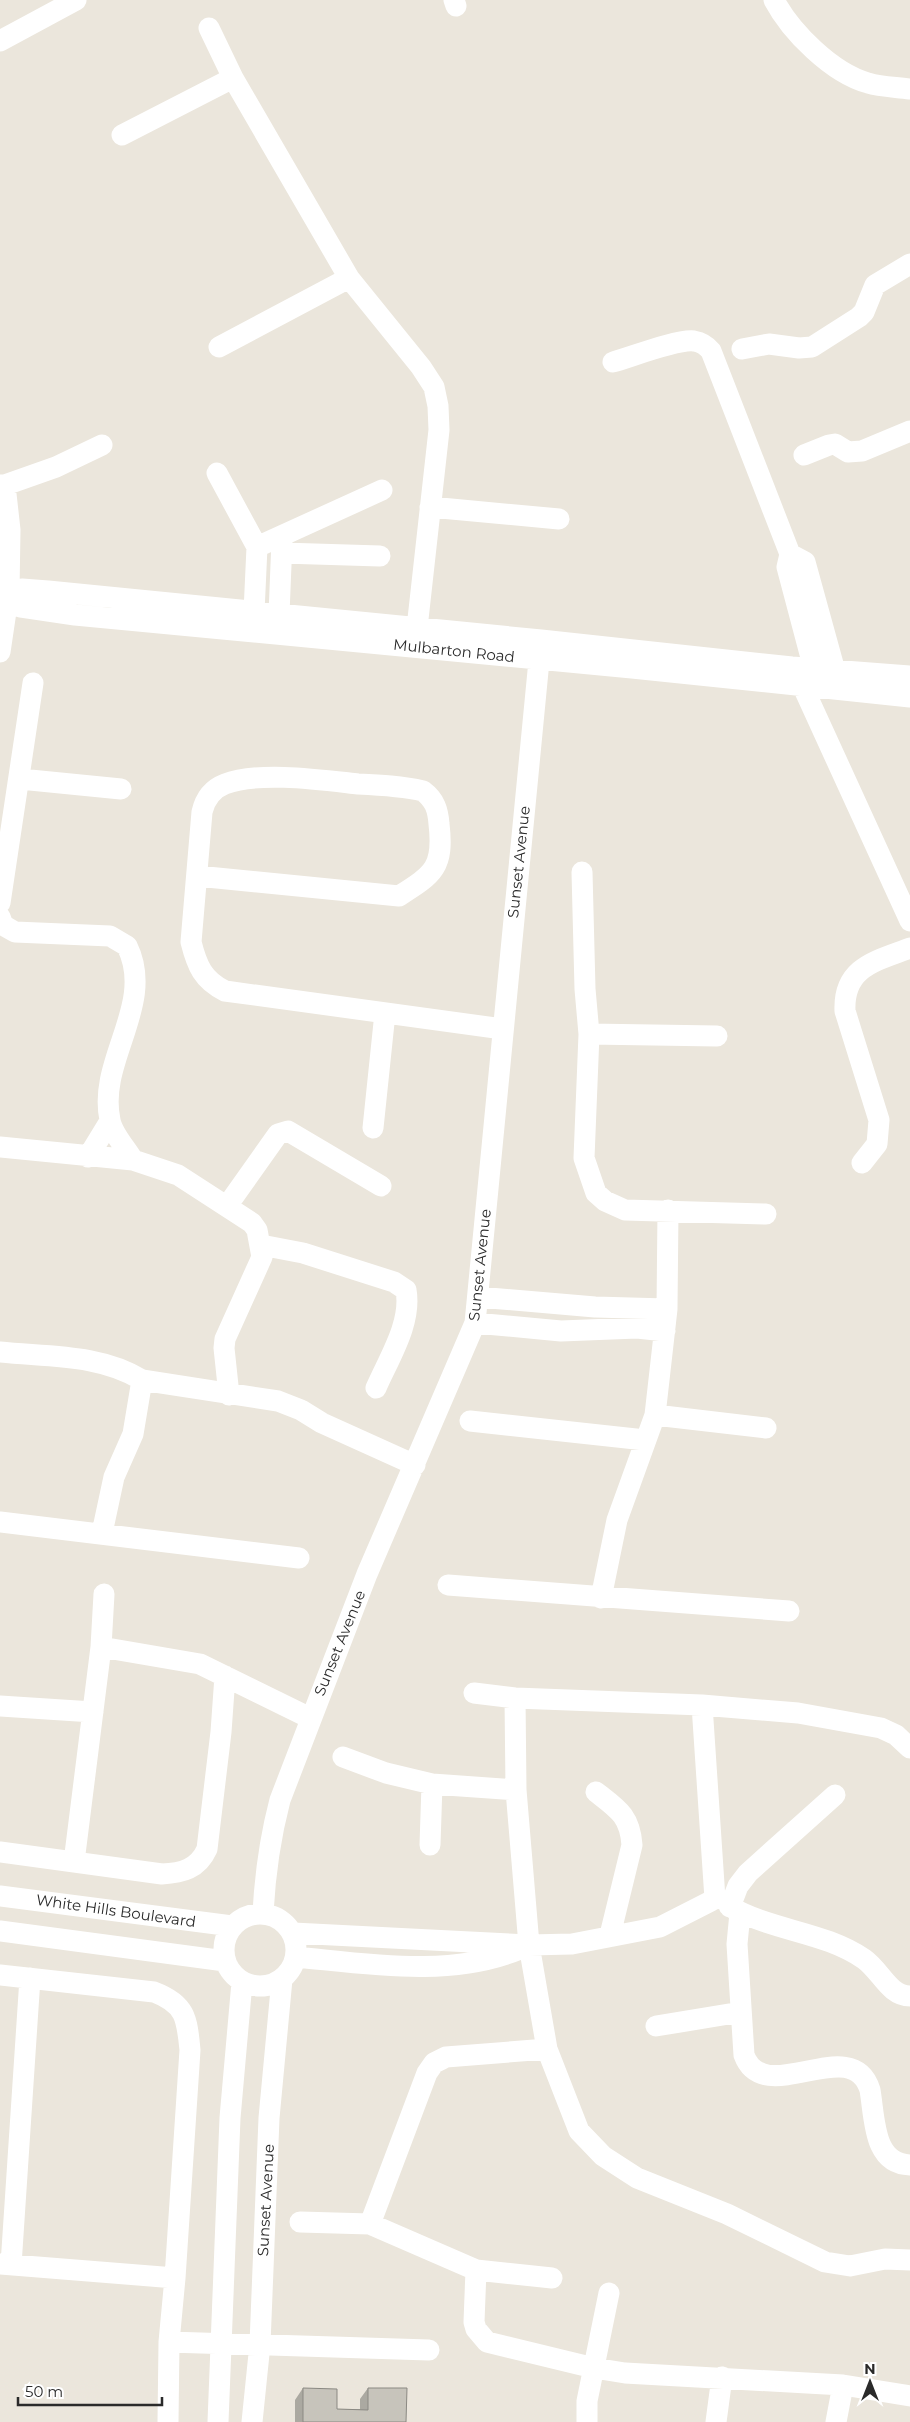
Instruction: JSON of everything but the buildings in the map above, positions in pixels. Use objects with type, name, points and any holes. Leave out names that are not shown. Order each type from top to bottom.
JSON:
[{"type":"street","points":[[0,41],[76,0]]},
{"type":"street","points":[[774,0],[798,35],[832,64],[867,83],[910,89]]},
{"type":"street","points":[[209,28],[233,78],[348,278],[421,367],[434,387],[438,406],[439,430],[417,628]]},
{"type":"street","points":[[122,135],[233,78]]},
{"type":"street","points":[[742,349],[769,344],[799,348],[812,346],[859,317],[864,312],[876,285],[910,264]]},
{"type":"street","points":[[219,347],[348,278]]},
{"type":"street","points":[[613,362],[693,341],[707,346],[711,351],[790,554],[788,567],[807,674],[910,922]]},
{"type":"street","points":[[804,455],[829,444],[835,444],[848,452],[854,452],[910,431]]},
{"type":"street","points":[[0,652],[10,530],[2,485],[56,467],[102,444]]},
{"type":"street","points":[[217,473],[257,547],[254,612]]},
{"type":"street","points":[[282,544],[382,490]]},
{"type":"street","points":[[430,507],[558,519]]},
{"type":"street","points":[[257,547],[282,544],[380,556]]},
{"type":"street","points":[[279,614],[282,544]]},
{"type":"street","points":[[790,554],[805,562],[835,670]]},
{"type":"street","name":"Mulbarton Road","points":[[4,596],[48,591],[279,614],[417,628],[540,650]]},
{"type":"street","name":"Mulbarton Road","points":[[4,596],[39,611],[75,616],[540,650],[807,674],[910,697]]},
{"type":"street","name":"Sunset Avenue","points":[[263,1913],[265,1876],[271,1834],[280,1800],[367,1574],[475,1323],[540,650]]},
{"type":"street","name":"Mulbarton Road","points":[[807,674],[835,670],[910,676]]},
{"type":"street","points":[[0,903],[33,683]]},
{"type":"street","points":[[197,876],[399,896],[424,881],[439,860],[442,847],[438,810],[430,796],[423,790],[312,779],[255,778],[226,784],[207,797],[204,804],[197,876],[191,942],[194,957],[210,983],[225,991],[503,1029]]},
{"type":"street","points":[[20,779],[121,789]]},
{"type":"street","points":[[582,872],[585,989],[589,1034],[584,1158],[596,1192],[604,1201],[625,1210],[766,1214]]},
{"type":"street","points":[[0,917],[4,925],[15,932],[110,936],[127,946],[135,972],[135,990],[132,1014],[111,1078],[108,1099],[110,1121],[133,1160]]},
{"type":"street","points":[[862,1163],[877,1144],[880,1120],[845,1011],[844,998],[853,977],[862,967],[910,948]]},
{"type":"street","points":[[373,1128],[385,1013]]},
{"type":"street","points":[[589,1034],[717,1036]]},
{"type":"street","points":[[88,1156],[110,1121]]},
{"type":"street","points":[[227,1206],[278,1134],[283,1131],[288,1131],[381,1186]]},
{"type":"street","points":[[0,1147],[133,1160],[178,1175],[252,1223],[257,1230],[262,1258],[226,1339],[224,1348],[229,1395]]},
{"type":"street","points":[[601,1598],[617,1520],[644,1440],[655,1415],[667,1309],[668,1210]]},
{"type":"street","points":[[261,1245],[303,1253],[394,1282],[406,1290],[408,1301],[405,1321],[376,1388]]},
{"type":"street","points":[[478,1297],[595,1307],[667,1309]]},
{"type":"street","points":[[475,1323],[561,1331],[637,1328],[665,1331]]},
{"type":"street","points":[[0,1352],[104,1362],[124,1369],[142,1380],[229,1395],[278,1401],[415,1465]]},
{"type":"street","points":[[102,1533],[114,1477],[133,1434],[142,1380]]},
{"type":"street","points":[[655,1415],[766,1428]]},
{"type":"street","points":[[470,1421],[644,1440]]},
{"type":"street","points":[[0,1522],[299,1558]]},
{"type":"street","points":[[448,1585],[789,1611]]},
{"type":"street","points":[[74,1862],[101,1647],[104,1594]]},
{"type":"street","points":[[101,1647],[200,1664],[310,1718]]},
{"type":"street","points":[[0,1852],[162,1874],[182,1873],[193,1867],[204,1857],[207,1849],[218,1765],[226,1676]]},
{"type":"street","points":[[474,1693],[514,1698],[702,1705],[798,1713],[882,1728],[896,1734],[910,1748]]},
{"type":"street","points":[[514,1698],[516,1790],[529,1945],[547,2049],[579,2132],[602,2156],[637,2178],[727,2214],[825,2262],[850,2266],[885,2259],[910,2260]]},
{"type":"street","points":[[702,1705],[728,1906],[737,1944],[744,2055],[751,2069],[756,2073],[772,2076],[844,2066],[860,2072],[867,2080],[870,2090],[884,2154],[895,2163],[910,2165]]},
{"type":"street","points":[[0,1706],[93,1712]]},
{"type":"street","points":[[343,1756],[386,1773],[432,1784],[516,1790]]},
{"type":"street","points":[[430,1845],[432,1784]]},
{"type":"street","points":[[596,1792],[622,1813],[631,1831],[632,1845],[610,1935]]},
{"type":"street","points":[[728,1906],[738,1886],[748,1873],[836,1795]]},
{"type":"street","name":"White Hills Boulevard","points":[[0,1896],[232,1926]]},
{"type":"street","points":[[293,1934],[529,1945],[572,1944],[610,1935],[660,1927],[728,1906],[763,1922],[831,1942],[864,1960],[881,1974],[896,1993],[910,1996]]},
{"type":"street","points":[[263,1913],[281,1920],[293,1934],[296,1945],[296,1957],[288,1973],[282,1979],[263,1986],[242,1982],[235,1976],[225,1961],[224,1943],[232,1926],[246,1916],[263,1913]]},
{"type":"street","points":[[0,1931],[225,1961]]},
{"type":"street","points":[[296,1957],[393,1966],[450,1965],[501,1956],[529,1945]]},
{"type":"street","points":[[0,1975],[154,1992],[174,2002],[188,2022],[190,2050],[175,2278],[168,2342],[168,2422]]},
{"type":"street","points":[[30,1978],[6,2264],[175,2278]]},
{"type":"street","name":"Sunset Avenue","points":[[252,2422],[260,2344],[270,2118],[282,1979]]},
{"type":"street","points":[[218,2422],[230,2118],[242,1982]]},
{"type":"street","points":[[656,2026],[741,2012]]},
{"type":"street","points":[[370,2224],[427,2073],[434,2063],[446,2057],[547,2049]]},
{"type":"street","points":[[300,2222],[370,2224],[476,2270],[552,2278]]},
{"type":"street","points":[[476,2270],[474,2322],[476,2329],[487,2342],[594,2368],[625,2373],[843,2385],[910,2396]]},
{"type":"street","points":[[586,2422],[587,2401],[609,2294]]},
{"type":"street","points":[[168,2342],[428,2350]]},
{"type":"street","points":[[716,2422],[722,2377]]},
{"type":"street","points":[[836,2422],[843,2385]]}]
